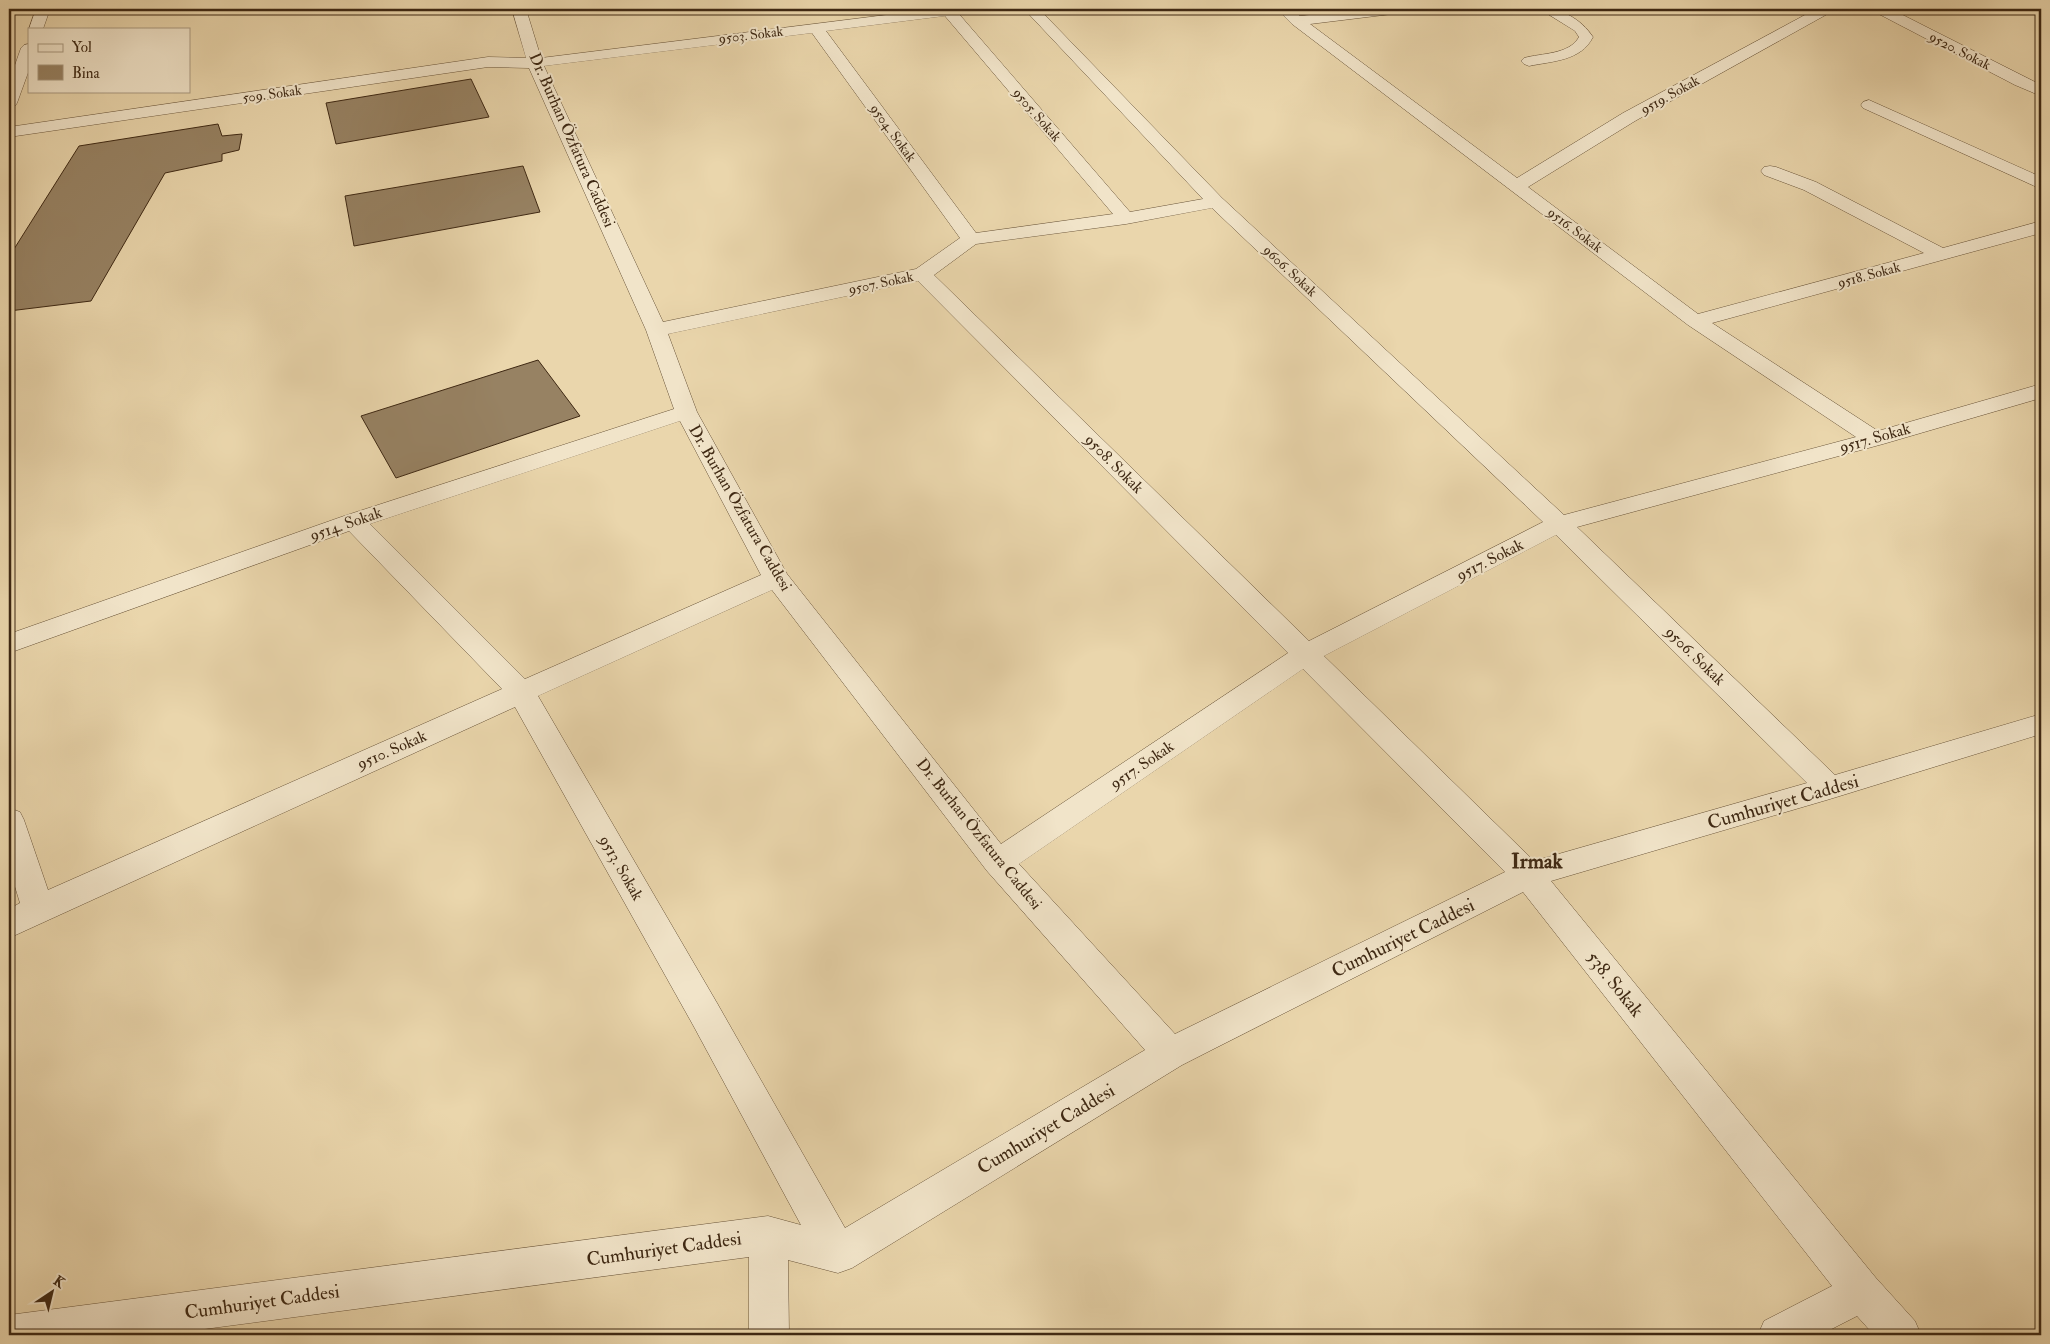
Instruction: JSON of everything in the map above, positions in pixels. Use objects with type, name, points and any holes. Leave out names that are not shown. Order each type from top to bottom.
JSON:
[{"type":"street","points":[[36,28],[43,9]]},
{"type":"street","name":"Dr. Burhan Özfatura Caddesi","points":[[520,9],[535,62],[656,330],[686,412],[776,578],[998,862],[1170,1054]]},
{"type":"street","name":"9503. Sokak","points":[[535,62],[967,9]]},
{"type":"street","name":"9606. Sokak","points":[[1031,9],[1216,202],[1559,524]]},
{"type":"street","points":[[1291,15],[1400,9]]},
{"type":"street","points":[[1529,61],[1576,50],[1584,43],[1586,37],[1580,28],[1547,9]]},
{"type":"street","name":"9519. Sokak","points":[[1517,186],[1629,117],[1826,9]]},
{"type":"street","name":"9520. Sokak","points":[[1880,9],[2041,91]]},
{"type":"street","name":"9505. Sokak","points":[[948,11],[1126,218]]},
{"type":"street","name":"9516. Sokak","points":[[1291,15],[1696,321],[1875,439]]},
{"type":"street","name":"9504. Sokak","points":[[815,27],[971,239]]},
{"type":"street","points":[[9,103],[28,51]]},
{"type":"street","name":"509. Sokak","points":[[9,132],[488,62],[535,62]]},
{"type":"street","points":[[1869,106],[2041,184]]},
{"type":"street","points":[[1770,171],[1810,186],[1943,256]]},
{"type":"street","name":"9507. Sokak","points":[[656,330],[922,274],[971,239],[1126,218],[1216,202]]},
{"type":"street","name":"9518. Sokak","points":[[1696,321],[1943,256],[2041,227]]},
{"type":"street","name":"9508. Sokak","points":[[922,274],[1306,654]]},
{"type":"street","name":"9517. Sokak","points":[[998,862],[1306,654],[1559,524],[1875,439],[2041,391]]},
{"type":"street","name":"9514. Sokak","points":[[9,644],[353,521],[686,412]]},
{"type":"street","name":"9513. Sokak","points":[[353,521],[521,692],[700,1005],[838,1254]]},
{"type":"street","name":"9506. Sokak","points":[[1559,524],[1830,788]]},
{"type":"street","name":"9510. Sokak","points":[[9,925],[38,909],[776,578]]},
{"type":"street","name":"538. Sokak","points":[[1306,654],[1528,875],[1862,1292],[1901,1335]]},
{"type":"street","name":"Cumhuriyet Caddesi","points":[[10,1335],[768,1235],[838,1254],[1170,1054],[1528,875],[1830,788],[2041,724]]},
{"type":"street","points":[[9,820],[38,909]]},
{"type":"street","points":[[768,1235],[769,1335]]},
{"type":"street","points":[[1778,1335],[1862,1292]]},
{"type":"building","points":[[471,79],[489,117],[336,144],[326,103]]},
{"type":"building","points":[[218,124],[222,136],[242,134],[239,150],[222,154],[222,161],[165,173],[91,301],[9,311],[9,257],[79,146]]},
{"type":"building","points":[[523,166],[540,212],[354,246],[345,196]]},
{"type":"building","points":[[538,360],[580,416],[396,478],[361,416]]},
{"type":"district","name":"Irmak","points":[[1537,861]]}]
